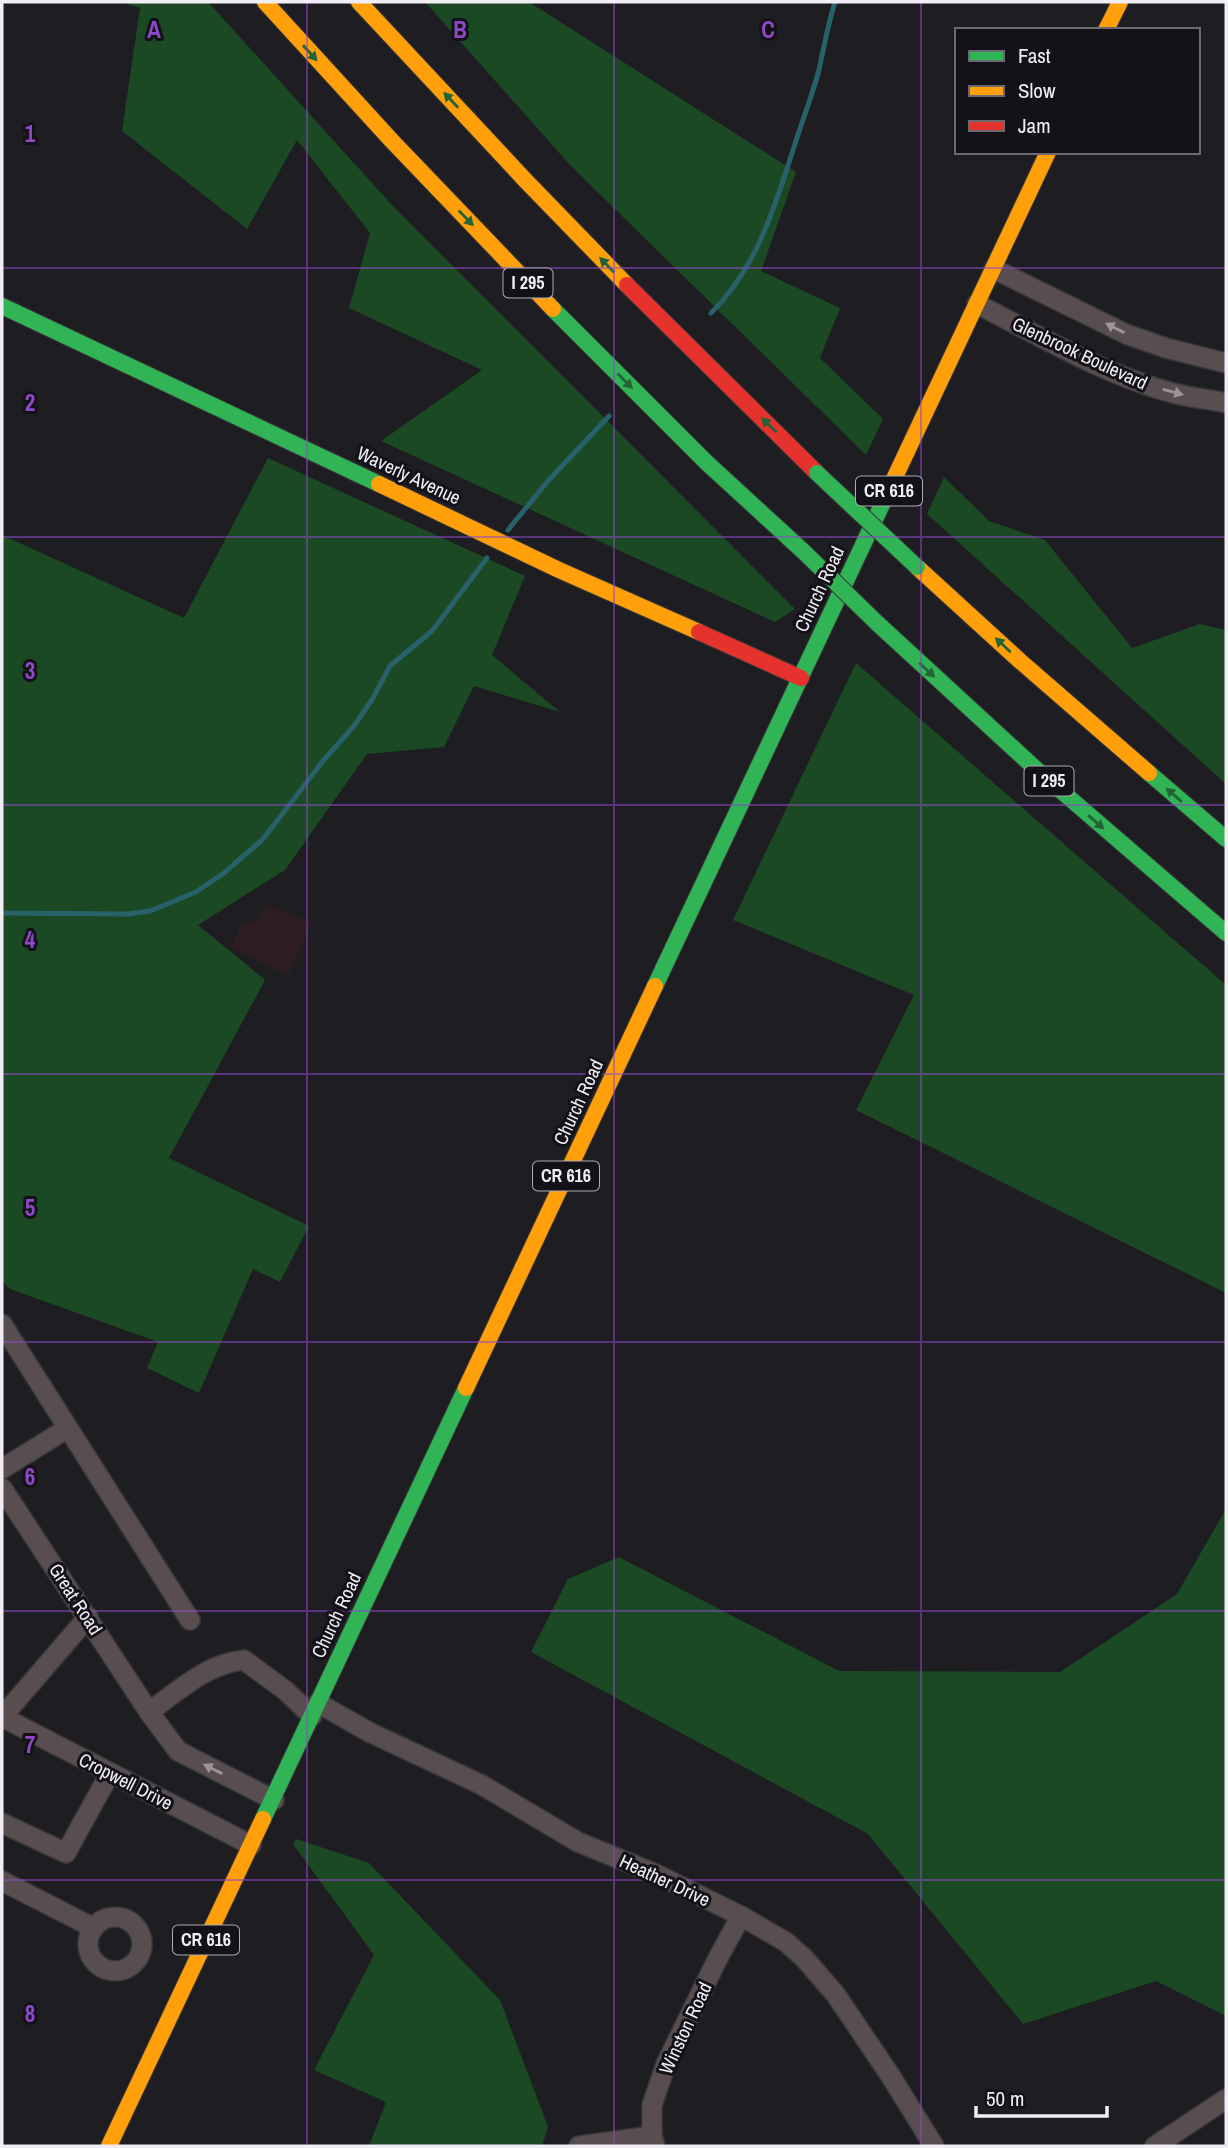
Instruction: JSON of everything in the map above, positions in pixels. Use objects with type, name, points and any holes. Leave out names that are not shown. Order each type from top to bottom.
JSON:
[{"type":"main road","name":"I 295","points":[[265,2],[399,148],[573,329],[723,478],[1037,770],[1226,933]]},
{"type":"main road","points":[[359,2],[623,281],[817,473],[1020,660],[1226,839]]},
{"type":"main road","points":[[1107,28],[1119,2]]},
{"type":"main road","name":"Church Road","points":[[109,2146],[1047,154]]},
{"type":"main road","name":"Waverly Avenue","points":[[2,306],[559,570],[801,678]]},
{"type":"street","name":"Glenbrook Boulevard","points":[[994,269],[1126,334],[1166,348],[1226,363]]},
{"type":"street","name":"Glenbrook Boulevard","points":[[977,304],[1073,353],[1142,383],[1173,393],[1226,403]]},
{"type":"street","points":[[2,1324],[190,1620]]},
{"type":"street","points":[[2,1469],[68,1428]]},
{"type":"street","name":"Great Road","points":[[2,1488],[149,1712],[178,1751],[274,1800]]},
{"type":"street","points":[[2,1717],[88,1617]]},
{"type":"street","points":[[149,1712],[207,1671],[226,1662],[244,1660],[315,1709]]},
{"type":"street","name":"Heather Drive","points":[[315,1709],[482,1785],[578,1842],[656,1874],[741,1916],[786,1942],[821,1975],[890,2075],[934,2146]]},
{"type":"street","name":"Cropwell Drive","points":[[2,1717],[251,1845]]},
{"type":"street","points":[[2,1823],[66,1853],[110,1773]]},
{"type":"street","points":[[2,1881],[94,1928]]},
{"type":"street","name":"Winston Road","points":[[653,2141],[652,2105],[670,2054],[741,1916]]},
{"type":"street","points":[[1155,2146],[1226,2099]]},
{"type":"street","points":[[579,2146],[653,2141]]},
{"type":"shaded area","points":[[265,904],[311,923],[288,975],[231,948],[241,924],[259,919]]},
{"type":"green space","points":[[121,2],[208,2],[392,205],[795,609],[775,622],[381,441],[482,370],[349,308],[370,233],[297,140],[247,229],[122,131],[140,8]]},
{"type":"green space","points":[[425,2],[529,2],[796,172],[761,271],[840,308],[820,358],[883,419],[866,455],[570,165]]},
{"type":"green space","points":[[268,458],[525,576],[492,655],[560,712],[474,686],[444,747],[367,754],[285,870],[198,925],[265,980],[169,1158],[309,1226],[280,1282],[253,1269],[199,1393],[147,1368],[158,1342],[10,1289],[2,1281],[2,535],[184,618]]},
{"type":"green space","points":[[944,477],[989,521],[1045,540],[1132,648],[1200,624],[1226,630],[1226,784],[927,514]]},
{"type":"green space","points":[[856,663],[1226,985],[1226,1293],[856,1110],[914,995],[733,920]]},
{"type":"green space","points":[[1226,1509],[1226,2016],[1156,1981],[1023,2024],[868,1834],[531,1652],[568,1579],[619,1557],[839,1671],[1060,1672],[1177,1594]]},
{"type":"green space","points":[[296,1839],[369,1863],[500,2000],[548,2127],[542,2146],[369,2146],[386,2102],[314,2070],[374,1955],[293,1844]]},
{"type":"waterway","points":[[711,313],[741,276],[772,214],[819,70],[835,2]]},
{"type":"waterway","points":[[508,530],[547,482],[609,416]]},
{"type":"waterway","points":[[2,913],[128,914],[150,911],[196,892],[224,873],[263,839],[323,761],[354,726],[390,666],[432,631],[487,558]]},
{"type":"traffic: fast","points":[[2,306],[379,484]]},
{"type":"traffic: fast","points":[[553,309],[706,462],[804,552]]},
{"type":"traffic: fast","points":[[817,473],[917,567]]},
{"type":"traffic: fast","points":[[655,986],[886,496]]},
{"type":"traffic: fast","points":[[804,552],[877,623]]},
{"type":"traffic: fast","points":[[877,623],[1037,770],[1226,933]]},
{"type":"traffic: fast","points":[[1149,773],[1226,839]]},
{"type":"traffic: fast","points":[[263,1819],[466,1388]]},
{"type":"traffic: slow","points":[[265,2],[392,141],[553,309]]},
{"type":"traffic: slow","points":[[359,2],[627,285]]},
{"type":"traffic: slow","points":[[1107,28],[1120,2]]},
{"type":"traffic: slow","points":[[886,496],[1047,154]]},
{"type":"traffic: slow","points":[[379,484],[559,570],[699,632]]},
{"type":"traffic: slow","points":[[917,567],[1149,773]]},
{"type":"traffic: slow","points":[[466,1388],[655,986]]},
{"type":"traffic: slow","points":[[109,2146],[263,1819]]},
{"type":"traffic: jam","points":[[627,285],[817,473]]},
{"type":"traffic: jam","points":[[699,632],[801,678]]}]
